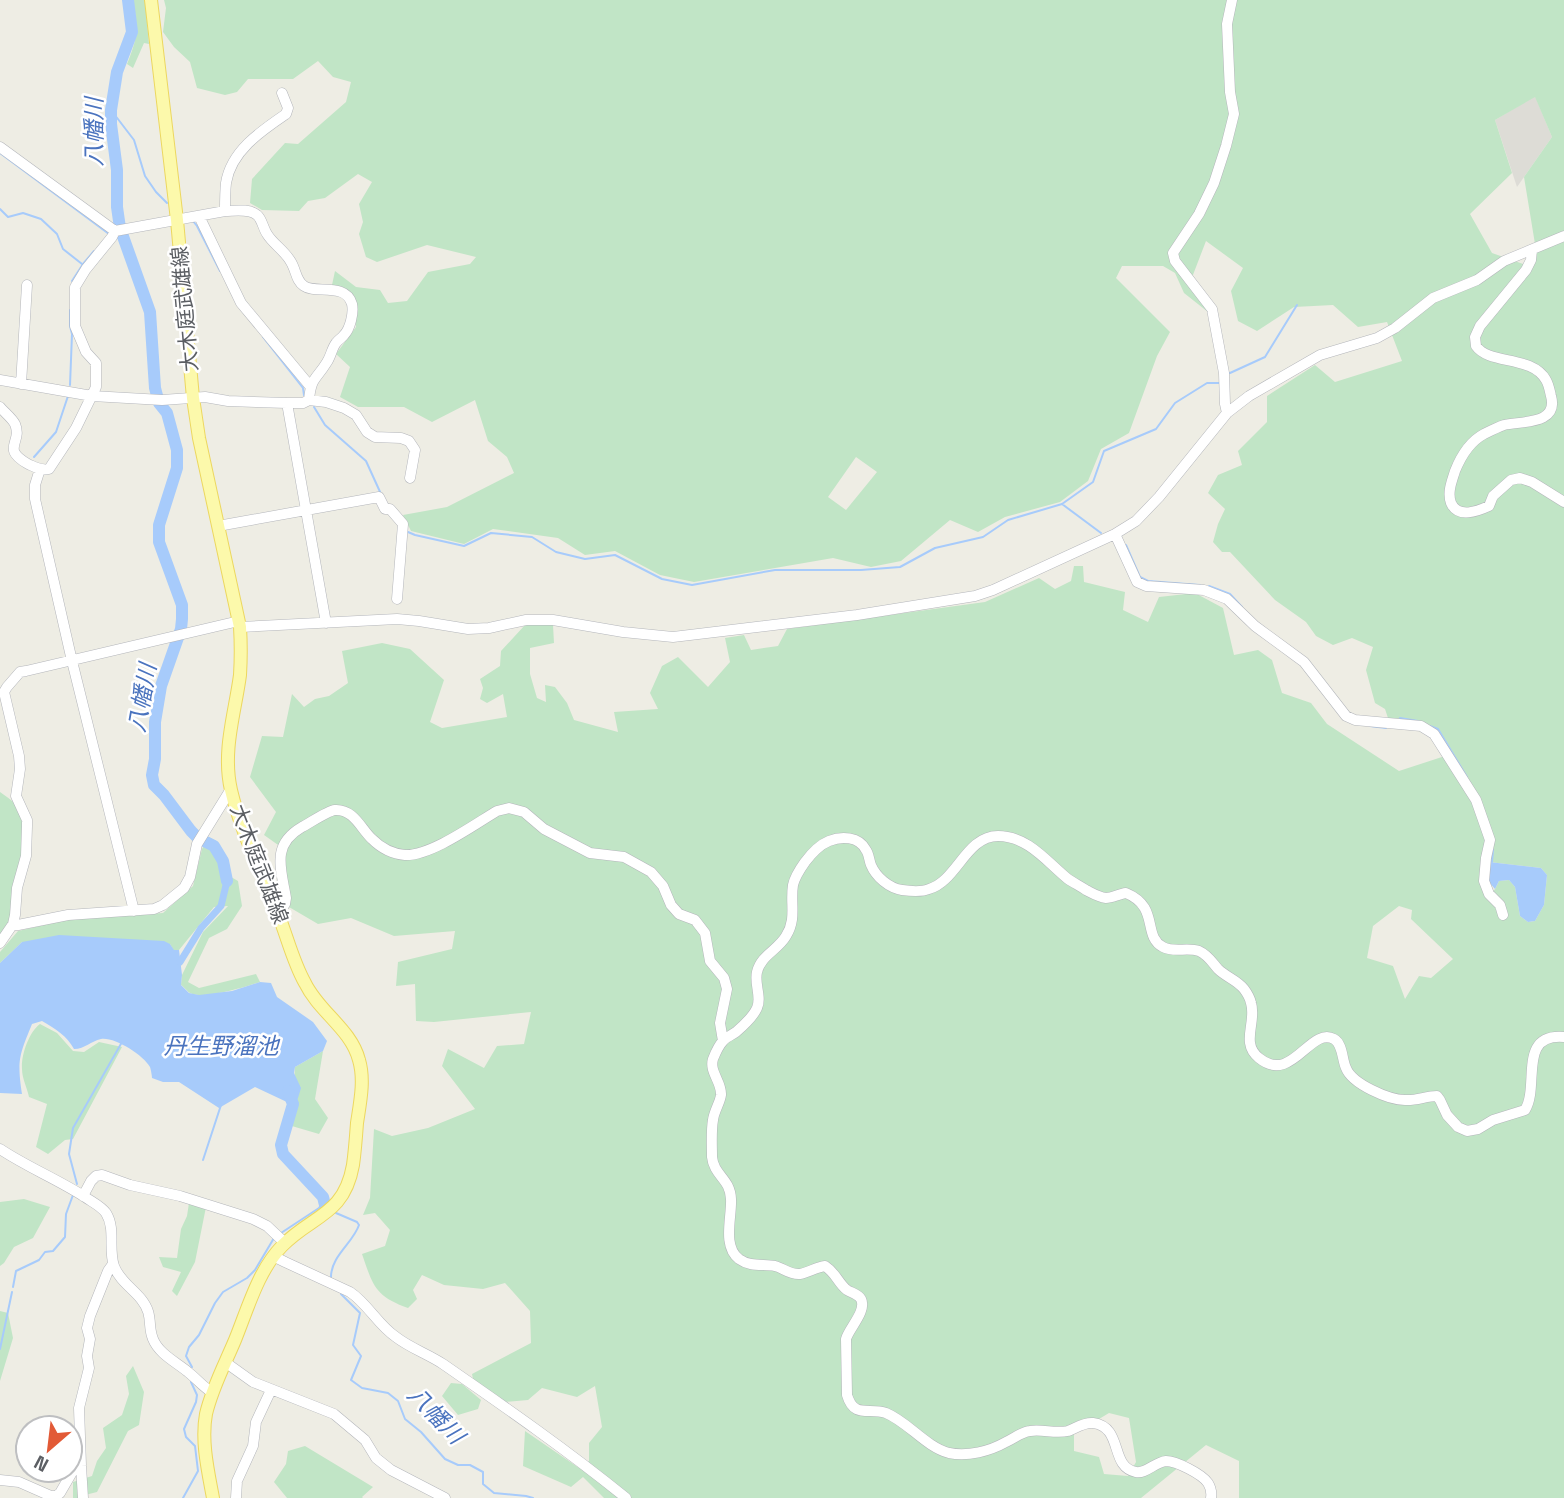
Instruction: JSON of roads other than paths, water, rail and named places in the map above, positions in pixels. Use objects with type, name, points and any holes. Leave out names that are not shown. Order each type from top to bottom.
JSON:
[{"type":"main road","name":"大木庭武雄線","points":[[151,0],[177,220],[193,398],[199,438],[240,624],[242,652],[229,739],[231,789],[240,820],[304,982],[315,1000],[356,1048],[362,1086],[353,1166],[348,1182],[331,1210],[280,1238],[213,1393],[206,1415],[204,1437],[213,1498]]},
{"type":"street","points":[[1227,413],[1224,373],[1212,309],[1175,261],[1173,253],[1199,214],[1214,183],[1234,114],[1230,92],[1227,23],[1232,0]]},
{"type":"street","points":[[225,211],[226,181],[234,161],[255,135],[286,114],[288,108],[282,93]]},
{"type":"street","points":[[0,147],[115,231],[225,211],[241,210],[259,216],[267,235],[288,257],[303,285],[309,288],[328,288],[341,293],[352,304],[348,330],[337,341],[327,363],[316,375],[310,386],[309,400]]},
{"type":"street","points":[[199,216],[241,303],[310,386]]},
{"type":"street","points":[[0,407],[15,424],[16,431],[10,446],[12,455],[40,469],[49,470],[76,428],[96,387],[96,363],[86,352],[75,326],[75,287],[115,231]]},
{"type":"street","points":[[0,943],[13,924],[17,888],[26,856],[27,820],[16,796],[19,756],[4,692],[20,672],[240,624],[397,619],[468,629],[489,628],[526,620],[553,620],[673,637],[857,615],[975,596],[1115,534],[1136,520],[1159,497],[1227,413],[1249,396],[1320,355],[1377,338],[1395,328],[1433,298],[1477,280],[1504,261],[1564,236]]},
{"type":"street","points":[[1532,250],[1526,270],[1480,326],[1475,337],[1476,346],[1485,354],[1528,366],[1539,373],[1546,380],[1552,401],[1551,408],[1548,414],[1539,420],[1503,426],[1482,435],[1469,446],[1459,461],[1449,488],[1450,501],[1460,511],[1474,513],[1489,506],[1493,496],[1511,480],[1520,478],[1532,482],[1564,502]]},
{"type":"street","points":[[22,384],[27,285]]},
{"type":"street","points":[[0,380],[92,396],[158,400],[205,397],[228,401],[326,402],[356,415],[367,432],[375,437],[409,441],[415,450],[410,478]]},
{"type":"street","points":[[286,403],[326,623]]},
{"type":"street","points":[[40,469],[34,499],[134,911]]},
{"type":"street","points":[[218,526],[379,497],[384,509],[390,509],[403,524],[397,598]]},
{"type":"street","points":[[1115,534],[1137,582],[1146,586],[1204,590],[1227,599],[1255,626],[1304,662],[1346,716],[1355,720],[1421,726],[1434,734],[1476,800],[1490,840],[1485,881],[1489,894],[1500,905],[1503,915]]},
{"type":"street","points":[[13,924],[68,915],[154,909],[163,905],[184,888],[190,877],[197,844],[231,789]]},
{"type":"street","points":[[278,913],[286,898],[279,859],[281,847],[292,833],[333,810],[344,811],[357,820],[370,838],[385,850],[405,855],[424,852],[497,811],[509,808],[524,812],[544,830],[590,853],[624,857],[652,872],[679,914],[695,920],[705,933],[710,961],[724,978],[727,989],[720,1023],[723,1041]]},
{"type":"street","points":[[1211,1498],[1212,1492],[1208,1483],[1176,1462],[1157,1463],[1136,1472],[1125,1466],[1109,1431],[1097,1423],[1058,1432],[1033,1430],[1021,1433],[990,1449],[972,1454],[958,1454],[942,1450],[884,1412],[853,1408],[847,1395],[846,1339],[859,1317],[862,1301],[859,1296],[847,1289],[825,1266],[794,1274],[776,1266],[751,1265],[732,1252],[731,1196],[727,1183],[713,1167],[713,1120],[721,1097],[712,1068],[713,1059],[723,1041],[758,1007],[756,974],[760,963],[786,937],[792,924],[794,884],[809,856],[830,840],[851,838],[866,849],[872,867],[880,879],[890,886],[902,890],[928,890],[947,877],[972,848],[985,839],[996,836],[1014,838],[1030,846],[1070,880],[1095,895],[1106,898],[1126,893],[1139,900],[1147,911],[1152,935],[1156,942],[1164,947],[1200,951],[1208,956],[1217,968],[1245,991],[1253,1014],[1249,1040],[1251,1049],[1264,1062],[1284,1065],[1310,1044],[1327,1038],[1334,1039],[1339,1044],[1348,1073],[1359,1082],[1393,1098],[1404,1100],[1437,1096],[1447,1115],[1458,1127],[1467,1131],[1525,1110],[1531,1098],[1531,1061],[1537,1047],[1545,1038],[1564,1037]]},
{"type":"street","points":[[0,1149],[83,1196],[107,1214],[113,1264],[119,1276],[142,1300],[150,1318],[155,1343],[163,1353],[213,1393]]},
{"type":"street","points":[[83,1196],[91,1181],[102,1175],[253,1219],[267,1226],[280,1238]]},
{"type":"street","points":[[273,1256],[360,1298],[398,1339],[463,1378],[589,1467],[626,1498]]},
{"type":"street","points":[[79,1414],[89,1368],[87,1356],[90,1339],[87,1328],[90,1315],[113,1264]]},
{"type":"street","points":[[225,1362],[271,1390],[334,1413],[365,1440],[376,1458],[391,1470],[446,1498]]},
{"type":"street","points":[[236,1498],[237,1480],[253,1446],[256,1422],[271,1390]]},
{"type":"street","points":[[24,1484],[56,1496],[65,1484]]},
{"type":"water","points":[[1489,862],[1541,868],[1547,875],[1544,905],[1535,921],[1528,922],[1520,916],[1515,887],[1509,880],[1499,881],[1495,889],[1488,881]]},
{"type":"water","name":"丹生野溜池","points":[[59,935],[164,941],[174,950],[179,950],[181,985],[189,993],[199,995],[232,991],[260,982],[271,983],[277,997],[313,1022],[327,1041],[323,1051],[295,1067],[294,1073],[301,1088],[298,1098],[293,1104],[289,1103],[255,1087],[219,1108],[179,1082],[163,1082],[152,1078],[146,1062],[121,1044],[101,1039],[74,1049],[61,1033],[42,1021],[32,1024],[22,1051],[22,1094],[0,1093],[0,963],[22,942]]},
{"type":"waterway","name":"八幡川","points":[[128,0],[132,32],[117,72],[111,110],[117,170],[117,207],[120,228],[150,312],[155,388],[159,403],[167,413],[177,450],[177,468],[159,525],[159,542],[182,605],[181,629],[161,686],[155,722],[152,775],[154,785],[191,831],[214,846],[223,861],[227,881]]},
{"type":"waterway","points":[[111,110],[134,140],[145,176],[167,203]]},
{"type":"waterway","points":[[0,153],[109,234]]},
{"type":"waterway","points":[[0,209],[8,217],[23,213],[41,219],[57,234],[63,249],[82,264]]},
{"type":"waterway","points":[[193,221],[220,271]]},
{"type":"waterway","points":[[72,281],[94,251]]},
{"type":"waterway","points":[[1230,373],[1265,357],[1297,305]]},
{"type":"waterway","points":[[70,310],[70,385]]},
{"type":"waterway","points":[[263,337],[303,388],[304,395]]},
{"type":"waterway","points":[[408,532],[464,546],[491,533],[532,537],[556,552],[585,559],[615,555],[662,579],[692,585],[775,570],[900,567],[935,548],[983,537],[1008,520],[1062,504],[1093,482],[1104,451],[1156,429],[1175,403],[1207,383],[1219,383]]},
{"type":"waterway","points":[[34,457],[56,432],[68,396]]},
{"type":"waterway","points":[[314,407],[325,425],[366,461],[381,494]]},
{"type":"waterway","points":[[1062,504],[1101,533]]},
{"type":"waterway","points":[[1126,545],[1140,577],[1148,581],[1200,585]]},
{"type":"waterway","points":[[1209,586],[1230,594],[1242,607]]},
{"type":"waterway","points":[[1400,718],[1418,721]]},
{"type":"waterway","points":[[1370,726],[1386,728]]},
{"type":"waterway","points":[[1430,726],[1438,729],[1467,777]]},
{"type":"waterway","points":[[1492,862],[1493,850]]},
{"type":"waterway","name":"八幡川","points":[[180,962],[201,928],[221,906],[227,881]]},
{"type":"waterway","points":[[77,1184],[69,1154],[73,1128],[122,1042]]},
{"type":"waterway","name":"八幡川","points":[[288,1091],[293,1104],[281,1145],[283,1154],[323,1197],[325,1205]]},
{"type":"waterway","points":[[203,1160],[221,1105]]},
{"type":"waterway","points":[[13,1287],[16,1271],[39,1260],[45,1252],[53,1251],[65,1237],[66,1214],[73,1195]]},
{"type":"waterway","points":[[281,1233],[319,1208],[323,1202]]},
{"type":"waterway","name":"八幡川","points":[[331,1277],[338,1256],[359,1225],[336,1213]]},
{"type":"waterway","points":[[192,1367],[186,1356],[189,1347],[199,1335],[215,1303],[223,1292],[255,1270],[274,1238]]},
{"type":"waterway","points":[[0,1349],[12,1292]]},
{"type":"waterway","name":"八幡川","points":[[341,1294],[360,1313],[353,1345],[361,1356],[351,1380],[362,1388],[388,1393],[398,1401],[405,1419],[421,1432],[445,1459],[458,1465],[470,1465],[483,1472],[483,1484],[494,1493],[533,1498]]},
{"type":"waterway","points":[[183,1498],[198,1471],[195,1446],[186,1437],[184,1429],[196,1402],[197,1395],[191,1382]]}]
